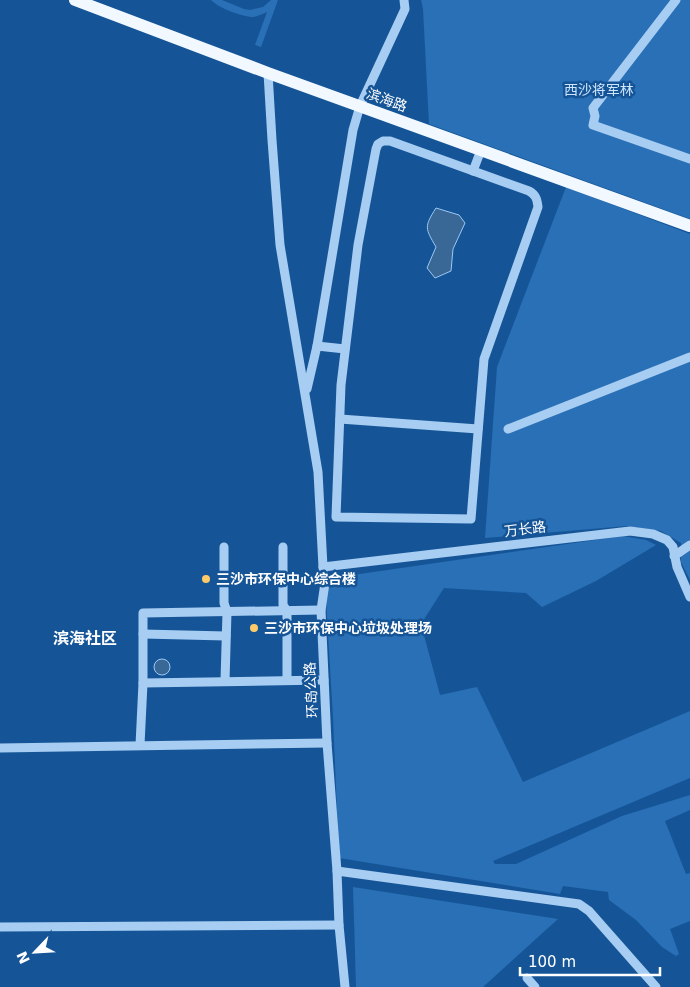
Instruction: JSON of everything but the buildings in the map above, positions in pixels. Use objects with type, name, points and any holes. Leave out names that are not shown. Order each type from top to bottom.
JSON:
[{"type":"main road","name":"滨海路","points":[[75,0],[268,73],[690,226]]},
{"type":"street","points":[[306,393],[317,346],[352,130],[360,106],[405,9],[404,0]]},
{"type":"street","points":[[676,0],[593,108],[595,116],[593,125],[690,159]]},
{"type":"street","name":"环岛公路","points":[[268,73],[280,245],[318,472],[325,583],[321,610],[327,743],[345,987]]},
{"type":"street","points":[[383,141],[390,141],[473,171],[535,194],[538,207],[484,359],[471,519],[336,517],[341,385],[358,245],[376,149],[378,144],[383,141]]},
{"type":"street","points":[[473,171],[481,150]]},
{"type":"street","points":[[317,346],[345,349]]},
{"type":"street","points":[[508,429],[690,357]]},
{"type":"street","points":[[340,419],[478,428]]},
{"type":"street","name":"万长路","points":[[323,567],[630,531],[653,534],[667,540],[673,547],[677,568],[690,597]]},
{"type":"street","points":[[674,556],[690,545]]},
{"type":"street","points":[[224,547],[224,603],[227,612],[225,681]]},
{"type":"street","points":[[283,547],[283,605],[287,611],[286,680]]},
{"type":"street","points":[[140,745],[143,683],[143,613],[321,610]]},
{"type":"street","points":[[143,634],[226,636]]},
{"type":"street","points":[[143,683],[324,680]]},
{"type":"street","points":[[0,748],[327,743]]},
{"type":"street","points":[[337,871],[579,904],[589,911],[656,987]]},
{"type":"street","points":[[0,926],[339,925]]},
{"type":"street","points":[[527,978],[535,987]]},
{"type":"green space","points":[[211,0],[222,0],[250,10],[263,7],[271,0],[278,0],[261,47],[255,45],[267,12],[252,17],[247,16],[224,9]]},
{"type":"green space","name":"西沙将军林","points":[[421,0],[690,0],[690,219],[429,124]]},
{"type":"green space","points":[[566,187],[690,234],[690,580],[681,562],[681,543],[661,531],[627,526],[485,538],[497,367]]},
{"type":"green space","points":[[623,536],[646,540],[656,545],[596,581],[542,607],[526,593],[444,588],[421,624],[440,695],[477,687],[523,782],[690,711],[690,778],[493,861],[495,864],[516,864],[622,816],[690,795],[690,810],[665,821],[686,874],[690,873],[690,921],[670,929],[679,954],[676,956],[662,947],[636,920],[609,900],[608,892],[563,886],[560,894],[339,858],[325,583],[332,578]]},
{"type":"green space","points":[[353,887],[558,919],[483,987],[356,987]]},
{"type":"shaded area","points":[[436,208],[459,215],[465,223],[453,249],[451,271],[435,278],[427,268],[436,247],[427,228],[429,219]]},
{"type":"shaded area","points":[[162,659],[168,661],[170,667],[168,673],[162,675],[156,673],[154,667],[156,661]]},
{"type":"place","name":"三沙市环保中心综合楼","points":[[206,579]]},
{"type":"place","name":"三沙市环保中心垃圾处理场","points":[[254,628]]},
{"type":"district","name":"滨海社区","points":[[85,638]]}]
